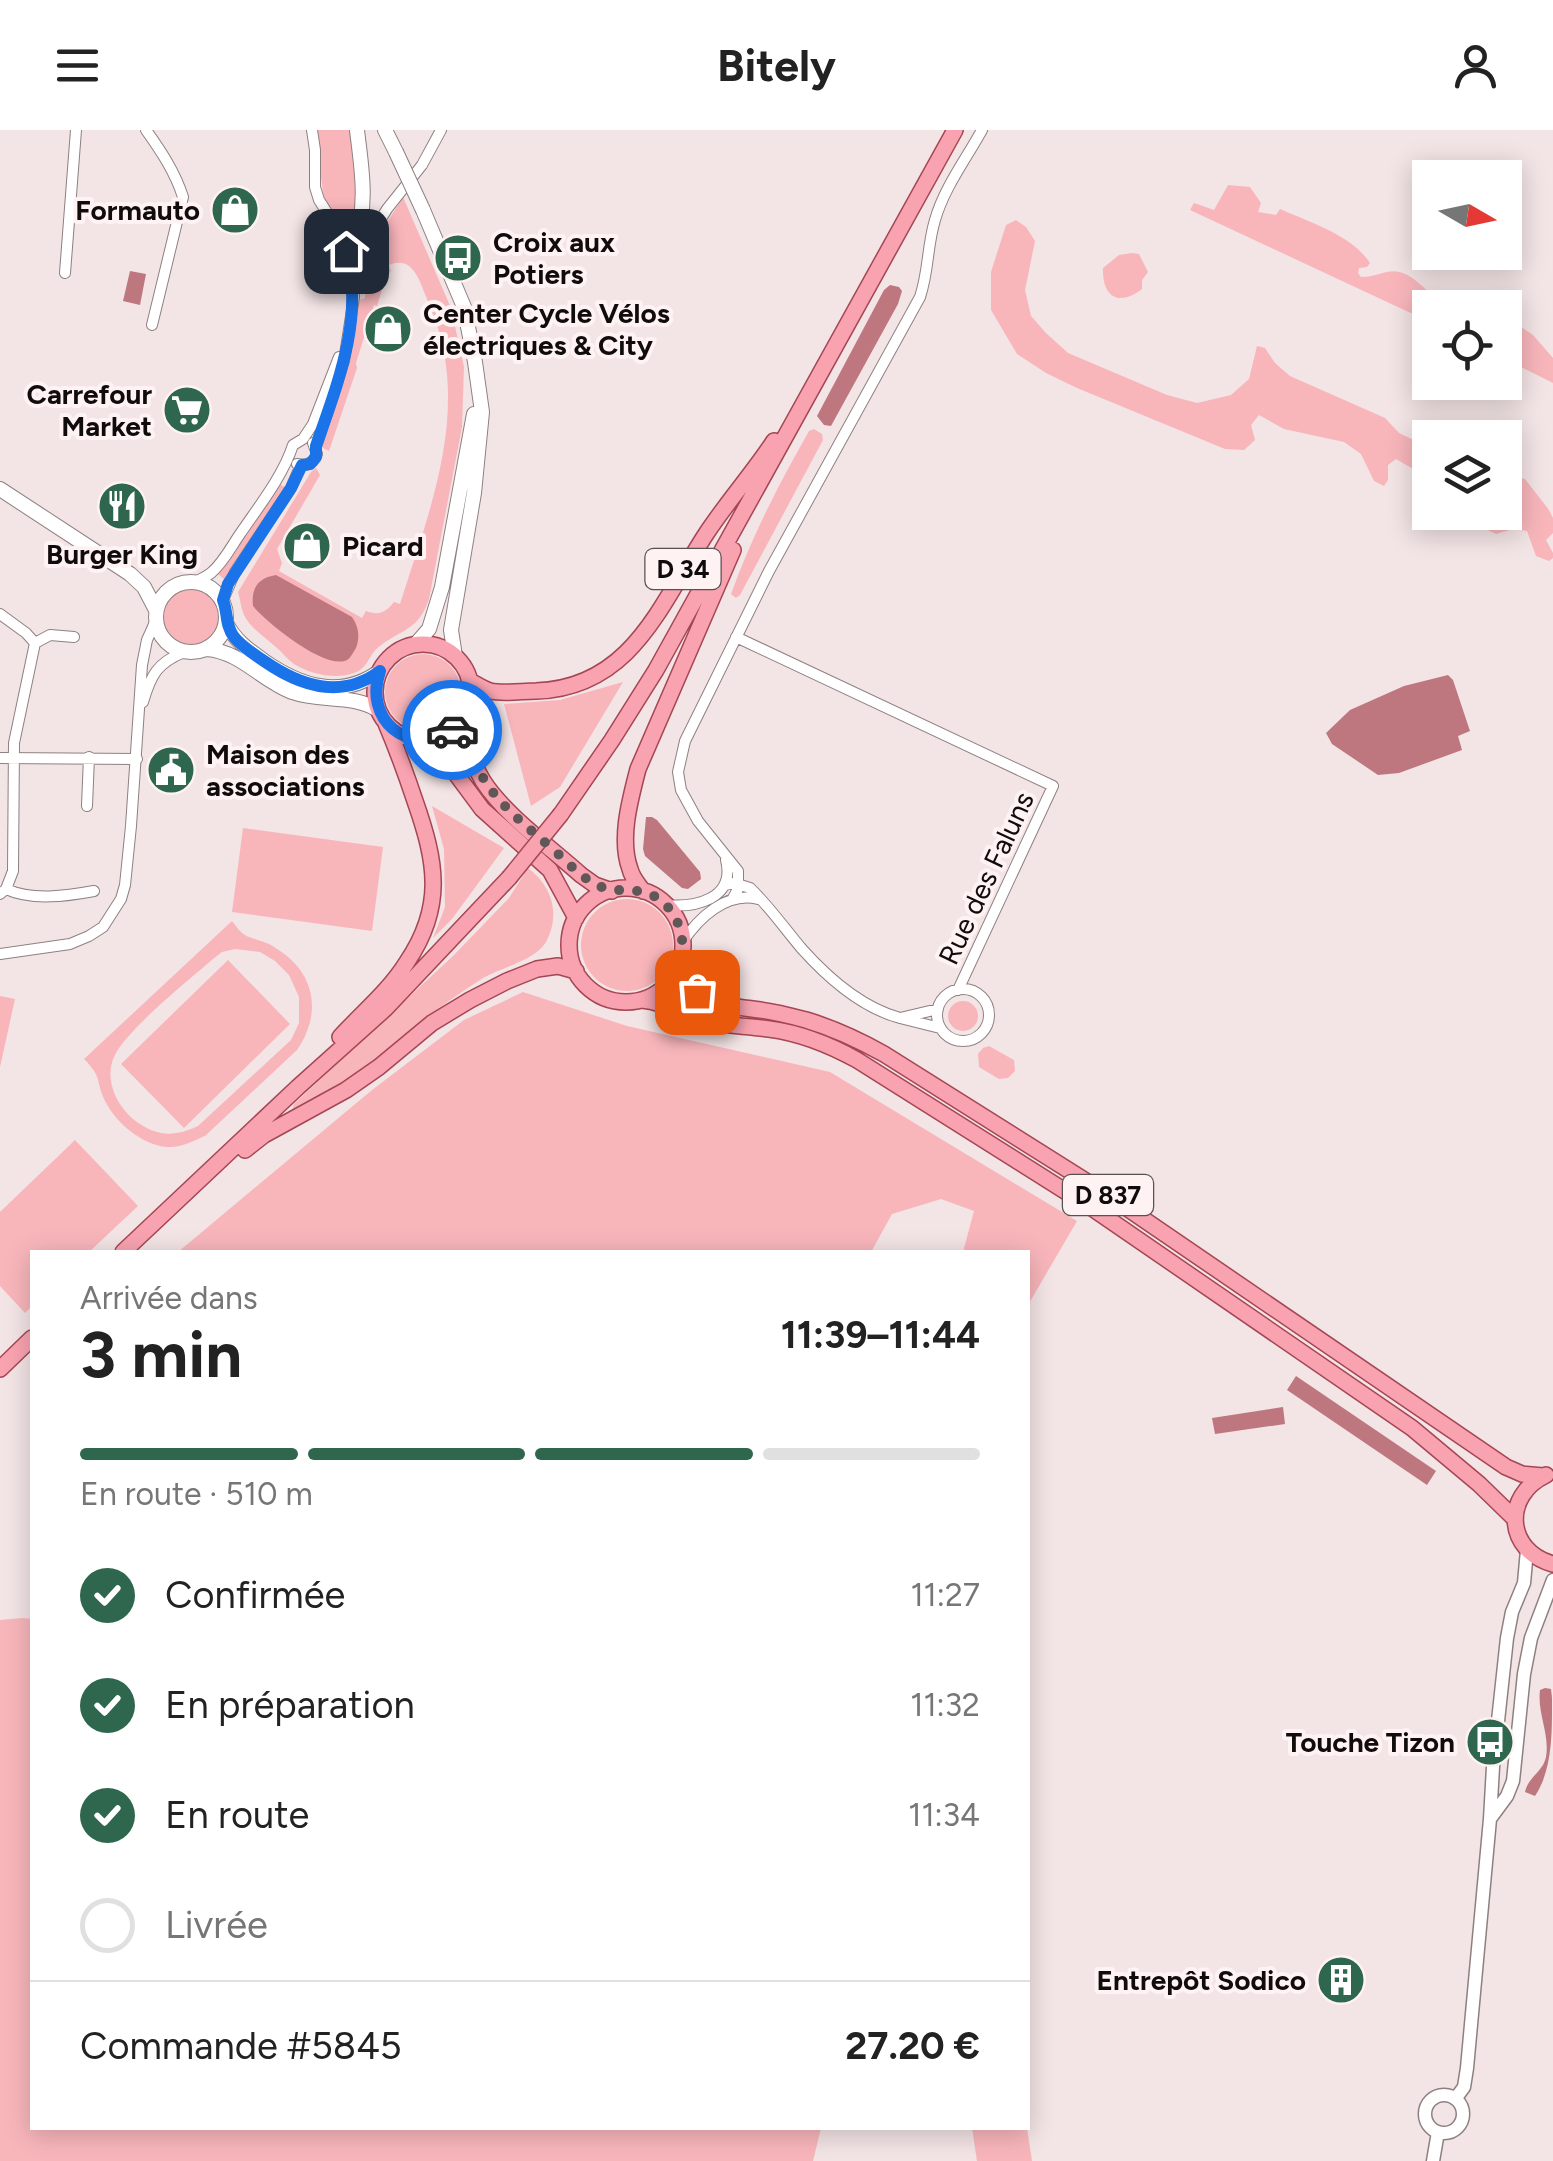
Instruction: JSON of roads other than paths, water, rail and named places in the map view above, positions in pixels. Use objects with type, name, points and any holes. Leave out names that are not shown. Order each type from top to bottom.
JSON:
[{"type":"main road","points":[[350,251],[362,209],[362,167],[356,130]]},
{"type":"main road","points":[[207,649],[236,656],[292,691],[361,702],[402,736],[424,740],[444,735],[460,722],[470,703],[470,681],[455,656],[451,630],[481,433],[476,362],[464,307],[385,130]]},
{"type":"main road","name":"D 34","points":[[125,1250],[385,1009],[508,878],[561,814],[656,670],[956,130]]},
{"type":"main road","points":[[642,891],[629,868],[626,845],[630,801],[638,770],[716,584],[824,378],[836,346]]},
{"type":"main road","name":"D 34","points":[[470,681],[498,692],[567,688],[603,672],[624,657],[771,445],[811,376],[836,346]]},
{"type":"main road","points":[[226,623],[234,638],[280,672],[302,682],[334,687],[359,684],[380,671],[394,654],[416,644],[429,629],[442,587],[478,389]]},
{"type":"main road","points":[[0,489],[130,574],[144,587],[165,641],[184,652],[207,649],[220,638],[226,623],[223,600],[212,588],[197,582],[179,583],[171,588],[164,594],[156,615]]},
{"type":"main road","points":[[130,574],[171,588]]},
{"type":"main road","points":[[416,644],[436,646],[455,656]]},
{"type":"main road","points":[[298,1086],[392,984],[424,933],[432,908],[431,849],[381,715],[375,690],[380,671]]},
{"type":"main road","points":[[460,722],[478,772],[498,801],[581,874],[612,890]]},
{"type":"main road","points":[[424,740],[439,751],[482,809],[550,870],[576,918]]},
{"type":"main road","points":[[612,890],[642,891],[665,904],[678,922],[680,963],[665,986],[654,994],[642,1000],[621,1002],[601,996],[584,984],[570,948],[572,930],[576,918],[591,901],[612,890]]},
{"type":"main road","name":"D 837","points":[[680,963],[688,982],[710,1000],[811,1021],[884,1054],[1108,1195],[1506,1467],[1522,1474],[1548,1475]]},
{"type":"main road","points":[[186,1194],[232,1163],[264,1135],[362,1079],[443,1015],[531,971],[552,966],[576,971]]},
{"type":"main road","name":"D 837","points":[[642,1000],[659,1002],[705,1022],[803,1036],[857,1060],[1095,1210],[1412,1428],[1515,1519]]},
{"type":"main road","points":[[0,1368],[30,1340]]},
{"type":"main road","points":[[1548,1475],[1534,1482],[1520,1498],[1515,1519],[1527,1550],[1553,1564]]},
{"type":"street","points":[[64,273],[76,130]]},
{"type":"street","points":[[146,130],[183,197],[152,326]]},
{"type":"street","points":[[291,456],[302,465],[314,461],[317,454],[316,446],[344,362],[354,297],[350,251],[315,187],[312,130]]},
{"type":"street","points":[[350,251],[371,235],[422,165],[441,130]]},
{"type":"street","points":[[732,900],[739,884],[738,871],[688,807],[681,790],[678,772],[684,741],[769,571],[920,296],[935,218],[982,130]]},
{"type":"street","points":[[350,251],[371,235]]},
{"type":"street","points":[[197,582],[223,560],[291,456],[292,445],[303,439],[313,424],[348,333]]},
{"type":"street","points":[[303,439],[316,446]]},
{"type":"street","points":[[223,600],[235,572],[274,516],[302,465]]},
{"type":"street","points":[[0,614],[35,643]]},
{"type":"street","points":[[0,954],[70,944],[102,927],[113,914],[126,885],[142,665],[156,615]]},
{"type":"street","points":[[74,637],[50,635],[35,643],[13,758],[13,871],[3,891],[39,896],[94,891]]},
{"type":"street","name":"Rue des Faluns","points":[[736,637],[1054,786],[958,990]]},
{"type":"street","points":[[138,733],[149,682],[163,662],[184,652]]},
{"type":"street","points":[[87,806],[89,757]]},
{"type":"street","points":[[0,758],[136,759]]},
{"type":"street","points":[[665,904],[688,905],[718,894],[725,886],[728,872],[724,855]]},
{"type":"street","points":[[725,886],[739,884],[750,888],[832,978],[889,1015],[940,1028],[951,1038],[966,1042],[986,1028],[989,1016],[984,1000],[970,990],[958,990],[944,998],[938,1009],[940,1028]]},
{"type":"street","points":[[682,943],[698,921],[732,900],[762,900]]},
{"type":"street","points":[[900,1018],[938,1009]]},
{"type":"street","points":[[1456,2098],[1468,2068],[1507,1638],[1524,1582],[1527,1550]]},
{"type":"street","points":[[1490,1819],[1507,1796],[1515,1769],[1531,1638],[1553,1580]]},
{"type":"street","points":[[1493,1767],[1515,1769]]},
{"type":"street","points":[[1446,2094],[1456,2098],[1462,2106],[1463,2118],[1458,2128],[1438,2132],[1427,2122],[1428,2104],[1446,2094]]},
{"type":"street","points":[[1433,2161],[1438,2132]]},
{"type":"place","name":"Formauto","points":[[235,210]]},
{"type":"place","name":"Croix aux Potiers","points":[[458,258]]},
{"type":"place","name":"Center Cycle Vélos électriques & City","points":[[388,329]]},
{"type":"place","name":"Carrefour Market","points":[[187,410]]},
{"type":"place","name":"Burger King","points":[[122,506]]},
{"type":"place","name":"Picard","points":[[307,546]]},
{"type":"place","name":"Maison des associations","points":[[171,770]]},
{"type":"place","name":"Touche Tizon","points":[[1490,1742]]},
{"type":"place","name":"Entrepôt Sodico","points":[[1341,1980]]}]
